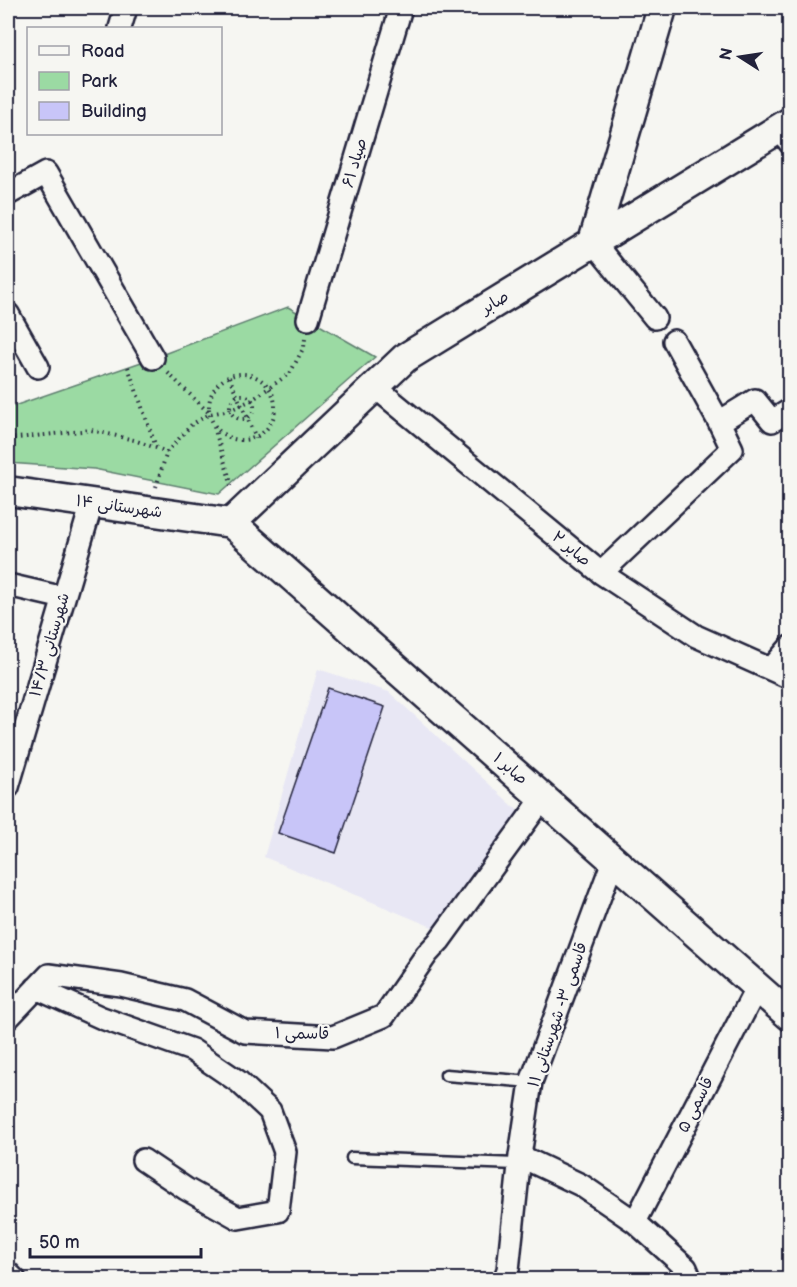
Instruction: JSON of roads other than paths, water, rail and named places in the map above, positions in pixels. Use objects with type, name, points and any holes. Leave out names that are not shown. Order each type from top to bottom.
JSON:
[{"type":"street","points":[[120,27],[126,8]]},
{"type":"street","name":"صیاد ۶۱","points":[[308,319],[401,8]]},
{"type":"street","points":[[655,318],[593,242],[662,8]]},
{"type":"street","name":"صابر","points":[[231,523],[405,358],[593,242],[786,131]]},
{"type":"street","points":[[8,194],[46,173],[153,358]]},
{"type":"street","points":[[8,314],[38,367]]},
{"type":"street","points":[[601,573],[732,449],[674,341]]},
{"type":"street","name":"صابر ۲","points":[[375,387],[601,573],[696,636],[780,673]]},
{"type":"street","points":[[719,422],[755,400],[772,422],[789,410]]},
{"type":"street","name":"شهرستانی ۱۴","points":[[8,491],[231,523]]},
{"type":"street","name":"شهرستانی ۱۴/۳","points":[[10,775],[92,503]]},
{"type":"street","name":"صابر ۱","points":[[231,523],[789,1016]]},
{"type":"street","points":[[8,585],[64,598]]},
{"type":"street","points":[[780,673],[789,647]]},
{"type":"street","name":"قاسمی ۱","points":[[36,988],[49,975],[121,985],[185,1000],[245,1032],[333,1036],[384,1016],[543,798]]},
{"type":"street","name":"قاسمی ۳- شهرستانی ۱۱","points":[[504,1280],[508,1270],[531,1082],[613,861]]},
{"type":"street","name":"قاسمی ۵","points":[[635,1222],[757,987]]},
{"type":"street","points":[[8,1018],[36,988],[102,1017],[192,1050],[239,1082],[270,1111],[285,1152],[278,1211],[238,1218],[186,1189],[143,1160]]},
{"type":"street","points":[[520,1160],[581,1185],[635,1222],[686,1268],[691,1280]]},
{"type":"street","points":[[8,1272],[15,1280]]},
{"type":"lane","points":[[446,1075],[531,1082]]},
{"type":"lane","points":[[352,1158],[520,1160]]}]
